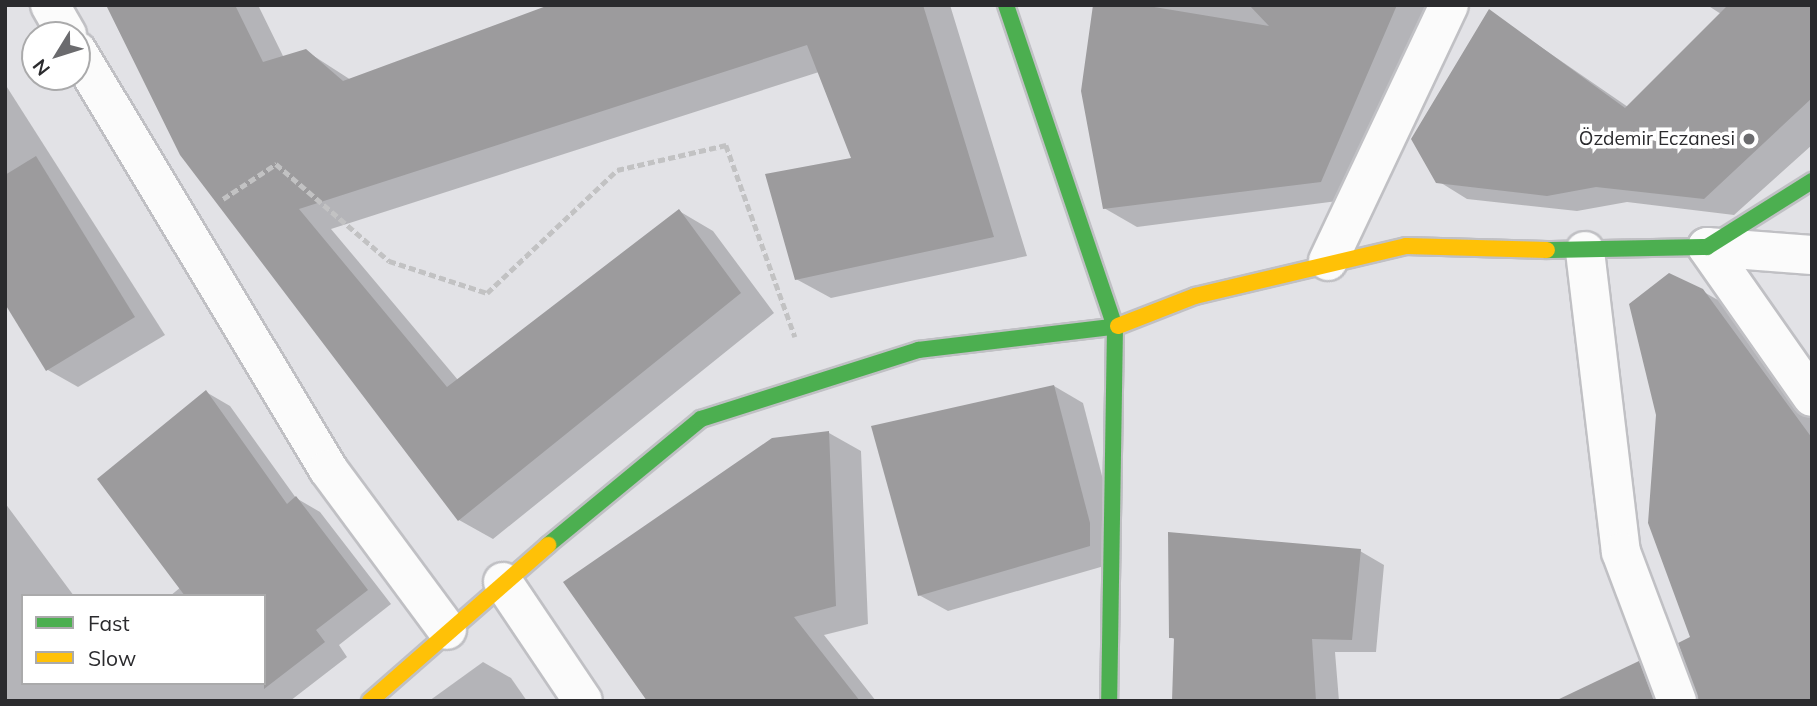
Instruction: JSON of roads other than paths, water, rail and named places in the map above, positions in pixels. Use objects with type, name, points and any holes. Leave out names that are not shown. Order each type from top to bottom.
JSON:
[{"type":"street","points":[[50,5],[59,21]]},
{"type":"street","points":[[1006,5],[1115,327],[1109,701]]},
{"type":"street","points":[[1328,261],[1449,5]]},
{"type":"street","points":[[91,74],[328,469],[447,630]]},
{"type":"street","points":[[1707,247],[1812,181]]},
{"type":"street","points":[[370,701],[503,582],[701,419],[918,349],[1115,327],[1195,296],[1328,261],[1406,246],[1585,251],[1707,247],[1812,255]]},
{"type":"street","points":[[1707,247],[1812,397]]},
{"type":"street","points":[[1585,251],[1621,551],[1677,701]]},
{"type":"street","points":[[503,582],[583,701]]},
{"type":"place","name":"Özdemir Eczanesi","points":[[1749,139]]}]
